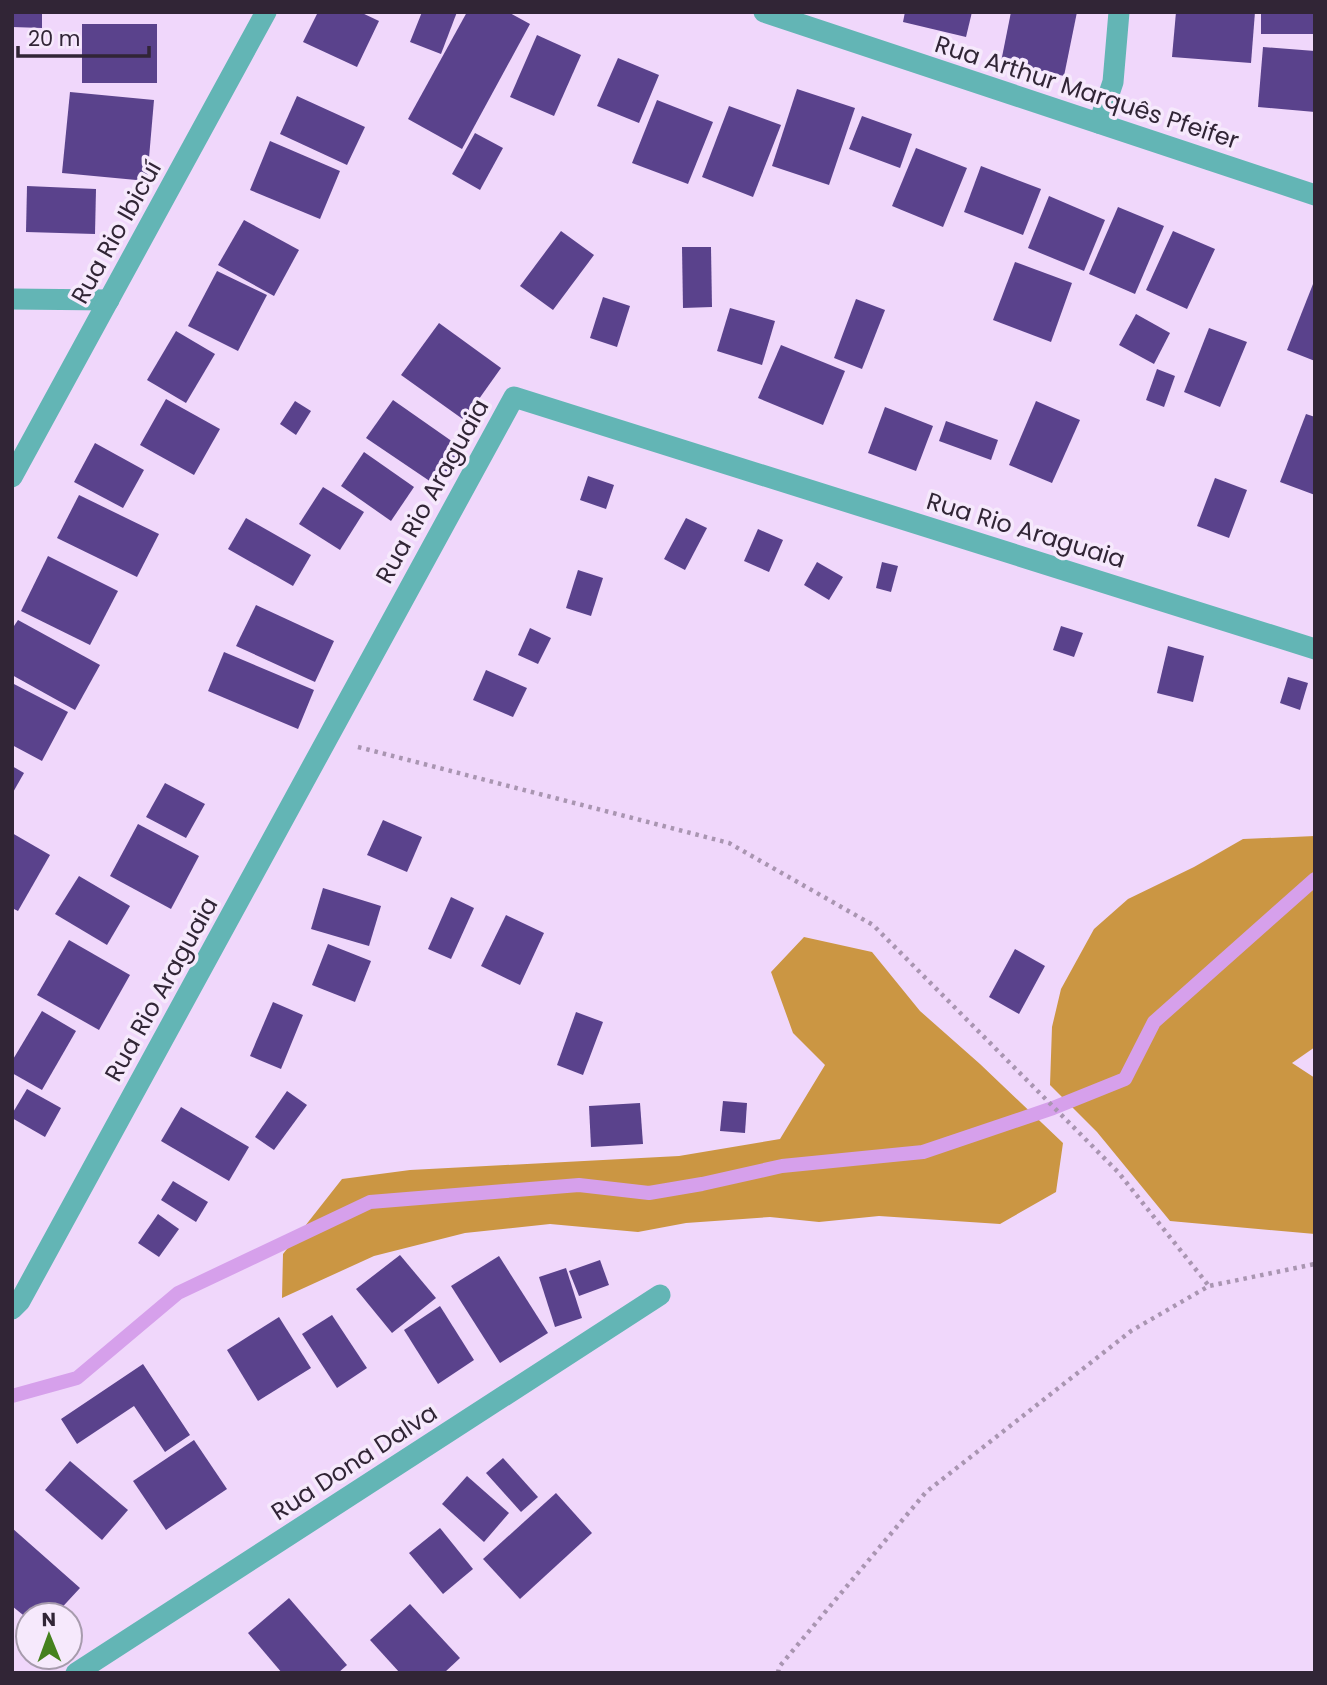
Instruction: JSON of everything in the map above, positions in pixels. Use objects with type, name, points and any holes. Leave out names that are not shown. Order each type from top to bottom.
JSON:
[{"type":"street","name":"Rua Rio Ibicuí","points":[[12,477],[266,12]]},
{"type":"street","name":"Rua Arthur Marquês Pfeifer","points":[[764,12],[1315,195]]},
{"type":"street","points":[[1100,123],[1113,82],[1119,12]]},
{"type":"street","points":[[12,299],[109,300]]},
{"type":"street","name":"Rua Rio Araguaia","points":[[12,1309],[20,1301],[514,397],[1315,649]]},
{"type":"street","name":"Rua Dona Dalva","points":[[76,1673],[660,1294]]},
{"type":"path","points":[[327,739],[729,844],[873,926],[1118,1172],[1209,1286]]},
{"type":"path","points":[[778,1673],[779,1667],[926,1492],[1131,1331],[1209,1286],[1315,1264]]},
{"type":"shaded area","points":[[1315,836],[1315,1047],[1292,1063],[1315,1078],[1315,1234],[1170,1221],[1097,1132],[1050,1085],[1052,1027],[1061,989],[1094,929],[1128,899],[1194,867],[1243,839]]},
{"type":"shaded area","points":[[804,937],[872,952],[920,1011],[1063,1143],[1056,1192],[1000,1224],[879,1216],[819,1222],[770,1217],[686,1223],[638,1232],[550,1224],[465,1233],[374,1256],[282,1298],[283,1254],[342,1179],[410,1170],[679,1156],[780,1139],[825,1065],[793,1033],[771,972]]},
{"type":"building","points":[[12,12],[42,12],[42,28],[12,27]]},
{"type":"building","points":[[318,12],[360,12],[379,21],[357,67],[303,42]]},
{"type":"building","points":[[422,12],[457,12],[441,54],[410,42]]},
{"type":"building","points":[[467,12],[508,12],[530,24],[462,149],[408,119]]},
{"type":"building","points":[[905,12],[972,12],[966,37],[903,22]]},
{"type":"building","points":[[1011,12],[1077,12],[1064,76],[1001,62]]},
{"type":"building","points":[[1176,12],[1255,12],[1251,63],[1172,57]]},
{"type":"building","points":[[1261,12],[1315,12],[1315,34],[1261,34]]},
{"type":"building","points":[[82,24],[157,24],[157,83],[82,83]]},
{"type":"building","points":[[537,35],[581,55],[554,116],[510,97]]},
{"type":"building","points":[[1263,47],[1315,51],[1315,112],[1258,107]]},
{"type":"building","points":[[618,58],[659,75],[639,123],[597,106]]},
{"type":"building","points":[[797,89],[855,108],[829,185],[772,166]]},
{"type":"building","points":[[70,92],[154,100],[147,181],[62,173]]},
{"type":"building","points":[[297,96],[365,127],[347,165],[280,134]]},
{"type":"building","points":[[657,100],[713,122],[688,184],[632,163]]},
{"type":"building","points":[[729,106],[781,125],[753,197],[702,177]]},
{"type":"building","points":[[862,116],[912,134],[900,168],[849,149]]},
{"type":"building","points":[[475,133],[503,148],[480,190],[452,174]]},
{"type":"building","points":[[270,141],[340,171],[320,219],[250,190]]},
{"type":"building","points":[[916,148],[967,168],[943,227],[892,206]]},
{"type":"building","points":[[981,166],[1041,189],[1023,235],[964,212]]},
{"type":"building","points":[[27,186],[96,189],[95,234],[26,232]]},
{"type":"building","points":[[1049,196],[1105,220],[1084,271],[1028,248]]},
{"type":"building","points":[[1118,207],[1164,226],[1135,294],[1089,274]]},
{"type":"building","points":[[244,220],[299,250],[274,296],[218,265]]},
{"type":"building","points":[[561,231],[594,255],[553,310],[520,286]]},
{"type":"building","points":[[1173,231],[1215,249],[1187,309],[1146,290]]},
{"type":"building","points":[[682,247],[711,247],[712,307],[683,308]]},
{"type":"building","points":[[1015,262],[1072,283],[1051,342],[993,320]]},
{"type":"building","points":[[217,271],[267,295],[238,351],[188,326]]},
{"type":"building","points":[[1315,279],[1315,361],[1287,350]]},
{"type":"building","points":[[603,297],[630,306],[617,347],[590,338]]},
{"type":"building","points":[[856,299],[885,310],[862,369],[834,358]]},
{"type":"building","points":[[730,308],[775,321],[762,365],[717,351]]},
{"type":"building","points":[[1136,314],[1170,333],[1154,364],[1119,345]]},
{"type":"building","points":[[439,323],[501,368],[464,420],[401,375]]},
{"type":"building","points":[[1209,328],[1247,342],[1220,407],[1184,392]]},
{"type":"building","points":[[176,331],[215,354],[186,403],[147,380]]},
{"type":"building","points":[[781,345],[845,371],[823,425],[758,398]]},
{"type":"building","points":[[1157,369],[1175,376],[1164,407],[1146,400]]},
{"type":"building","points":[[166,399],[220,429],[194,475],[140,445]]},
{"type":"building","points":[[393,400],[463,449],[437,486],[366,438]]},
{"type":"building","points":[[295,401],[311,411],[296,435],[280,424]]},
{"type":"building","points":[[1036,401],[1080,420],[1052,483],[1009,465]]},
{"type":"building","points":[[885,407],[933,426],[916,471],[868,453]]},
{"type":"building","points":[[1306,414],[1315,417],[1315,495],[1280,482]]},
{"type":"building","points":[[946,421],[998,440],[991,460],[939,441]]},
{"type":"building","points":[[95,443],[144,470],[123,508],[74,482]]},
{"type":"building","points":[[364,452],[414,487],[391,521],[341,486]]},
{"type":"building","points":[[588,476],[614,485],[606,509],[580,500]]},
{"type":"building","points":[[1215,478],[1247,490],[1229,538],[1197,526]]},
{"type":"building","points":[[323,487],[364,512],[340,550],[299,524]]},
{"type":"building","points":[[79,495],[159,534],[137,577],[57,538]]},
{"type":"building","points":[[246,518],[311,555],[293,586],[228,549]]},
{"type":"building","points":[[686,518],[707,528],[685,570],[664,559]]},
{"type":"building","points":[[758,529],[783,540],[769,572],[744,561]]},
{"type":"building","points":[[48,556],[118,591],[90,645],[21,611]]},
{"type":"building","points":[[817,562],[843,577],[829,600],[804,585]]},
{"type":"building","points":[[882,562],[898,566],[891,592],[876,588]]},
{"type":"building","points":[[578,570],[603,578],[591,616],[566,608]]},
{"type":"building","points":[[256,605],[334,641],[315,682],[236,646]]},
{"type":"building","points":[[18,620],[100,665],[75,710],[12,675],[12,629]]},
{"type":"building","points":[[1061,626],[1083,633],[1074,657],[1053,650]]},
{"type":"building","points":[[530,628],[551,638],[538,664],[518,655]]},
{"type":"building","points":[[1168,646],[1204,656],[1193,702],[1157,693]]},
{"type":"building","points":[[224,652],[314,690],[298,729],[208,691]]},
{"type":"building","points":[[486,670],[527,688],[513,717],[473,700]]},
{"type":"building","points":[[1288,677],[1308,683],[1300,710],[1280,703]]},
{"type":"building","points":[[12,683],[68,712],[42,761],[12,745]]},
{"type":"building","points":[[12,766],[24,773],[12,794]]},
{"type":"building","points":[[165,783],[205,804],[186,838],[146,817]]},
{"type":"building","points":[[383,820],[422,837],[407,872],[367,855]]},
{"type":"building","points":[[138,824],[199,856],[171,909],[110,876]]},
{"type":"building","points":[[12,833],[50,855],[18,911],[12,908]]},
{"type":"building","points":[[79,876],[130,906],[107,945],[55,914]]},
{"type":"building","points":[[323,888],[381,906],[369,946],[311,929]]},
{"type":"building","points":[[451,897],[474,908],[451,959],[428,949]]},
{"type":"building","points":[[506,915],[544,933],[520,985],[481,966]]},
{"type":"building","points":[[69,940],[130,975],[99,1030],[37,995]]},
{"type":"building","points":[[328,944],[371,961],[355,1002],[312,985]]},
{"type":"building","points":[[1015,949],[1045,966],[1019,1014],[989,997]]},
{"type":"building","points":[[273,1002],[303,1015],[281,1069],[250,1056]]},
{"type":"building","points":[[42,1011],[76,1031],[42,1090],[12,1073],[12,1061]]},
{"type":"building","points":[[576,1012],[603,1022],[583,1075],[557,1065]]},
{"type":"building","points":[[27,1089],[61,1108],[45,1137],[12,1118]]},
{"type":"building","points":[[287,1091],[307,1105],[274,1150],[255,1137]]},
{"type":"building","points":[[723,1101],[747,1103],[745,1133],[720,1131]]},
{"type":"building","points":[[640,1103],[643,1144],[591,1147],[589,1106]]},
{"type":"building","points":[[181,1107],[249,1147],[229,1181],[161,1141]]},
{"type":"building","points":[[173,1181],[208,1202],[196,1222],[161,1200]]},
{"type":"building","points":[[158,1214],[179,1229],[159,1257],[138,1243]]},
{"type":"building","points":[[400,1255],[436,1298],[392,1333],[356,1289]]},
{"type":"building","points":[[499,1256],[548,1333],[500,1363],[451,1286]]},
{"type":"building","points":[[600,1260],[609,1285],[579,1296],[569,1271]]},
{"type":"building","points":[[566,1268],[582,1318],[555,1327],[539,1277]]},
{"type":"building","points":[[440,1306],[474,1360],[438,1384],[404,1330]]},
{"type":"building","points":[[332,1315],[367,1368],[337,1388],[302,1334]]},
{"type":"building","points":[[279,1317],[311,1368],[258,1401],[227,1350]]},
{"type":"building","points":[[143,1364],[190,1435],[165,1452],[134,1406],[77,1444],[61,1419]]},
{"type":"building","points":[[194,1440],[227,1489],[166,1530],[133,1481]]},
{"type":"building","points":[[503,1458],[538,1497],[521,1512],[486,1473]]},
{"type":"building","points":[[70,1461],[128,1510],[102,1540],[45,1490]]},
{"type":"building","points":[[467,1476],[509,1513],[484,1542],[442,1504]]},
{"type":"building","points":[[556,1493],[592,1533],[520,1599],[483,1559]]},
{"type":"building","points":[[12,1528],[80,1588],[68,1601],[14,1601],[14,1608]]},
{"type":"building","points":[[440,1528],[473,1569],[443,1594],[409,1553]]},
{"type":"building","points":[[289,1598],[347,1665],[338,1673],[282,1673],[248,1633]]},
{"type":"building","points":[[410,1604],[460,1658],[444,1673],[400,1673],[370,1640]]},
{"type":"waterway","points":[[12,1396],[77,1378],[178,1293],[370,1202],[579,1185],[649,1193],[782,1166],[923,1152],[1053,1108],[1125,1079],[1154,1022],[1315,879]]}]
